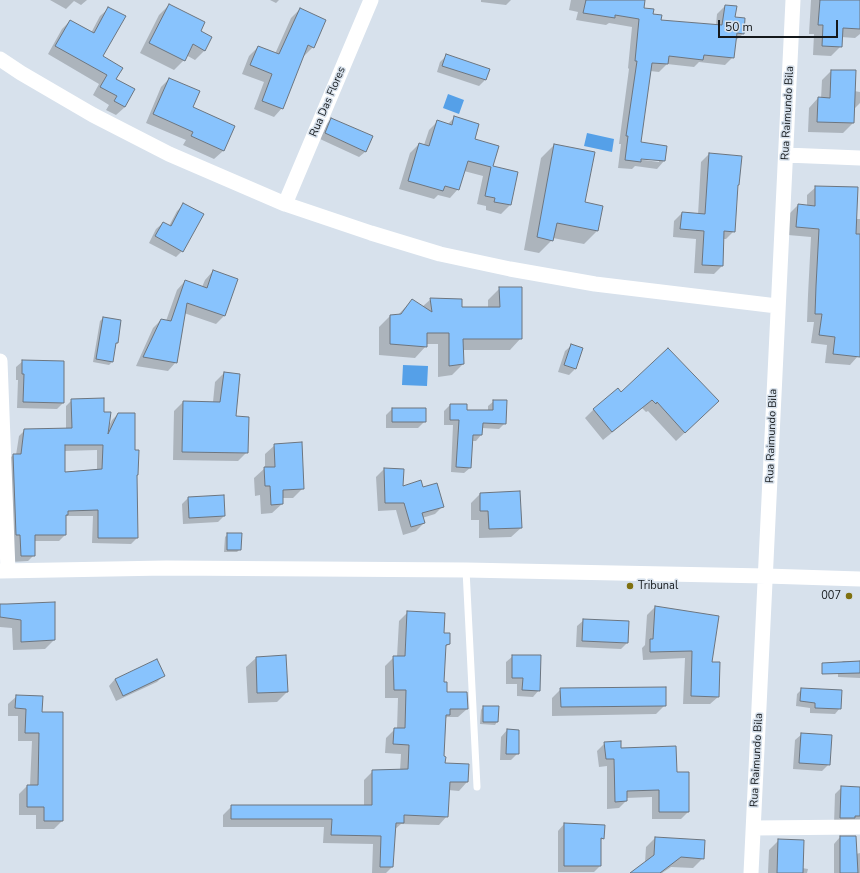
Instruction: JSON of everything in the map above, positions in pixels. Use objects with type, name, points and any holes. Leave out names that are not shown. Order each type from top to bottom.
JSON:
[{"type":"street","name":"Rua Das Flores","points":[[286,204],[371,0]]},
{"type":"street","name":"Rua Raimundo Bila","points":[[751,873],[766,576],[777,306],[793,0]]},
{"type":"street","points":[[0,59],[93,115],[169,154],[286,204],[440,254],[510,269],[595,284],[777,306]]},
{"type":"street","points":[[786,155],[860,158]]},
{"type":"street","points":[[0,361],[4,571],[166,568],[466,570],[860,579]]},
{"type":"street","points":[[754,828],[860,827]]},
{"type":"lane","points":[[466,570],[476,787]]},
{"type":"water","points":[[448,94],[464,100],[459,114],[443,108]]},
{"type":"water","points":[[587,133],[614,139],[612,152],[584,146]]},
{"type":"water","points":[[403,365],[428,366],[427,386],[402,385]]},
{"type":"building","points":[[586,0],[645,0],[644,8],[654,9],[653,14],[662,15],[661,20],[722,25],[725,5],[737,6],[735,17],[745,18],[744,34],[737,33],[734,58],[704,55],[703,60],[669,56],[668,64],[652,63],[641,142],[667,146],[665,161],[641,159],[641,162],[625,160],[628,136],[626,136],[637,61],[635,61],[639,19],[615,15],[615,18],[583,13]]},
{"type":"building","points":[[820,0],[860,0],[860,29],[843,28],[842,47],[822,46],[823,25],[818,25]]},
{"type":"building","points":[[169,4],[205,22],[201,31],[212,37],[205,51],[193,44],[185,61],[149,43]]},
{"type":"building","points":[[108,7],[126,16],[103,56],[123,68],[116,79],[135,89],[125,107],[114,101],[117,96],[100,87],[107,75],[55,46],[70,20],[94,33]]},
{"type":"building","points":[[300,8],[326,20],[314,48],[308,45],[283,109],[262,101],[272,74],[250,65],[258,46],[279,54]]},
{"type":"building","points":[[446,54],[490,69],[486,80],[442,66]]},
{"type":"building","points":[[831,70],[856,70],[854,123],[817,122],[818,97],[830,98]]},
{"type":"building","points":[[169,78],[200,91],[193,107],[235,126],[224,151],[191,136],[193,132],[153,114]]},
{"type":"building","points":[[454,116],[479,124],[475,139],[499,146],[493,166],[518,172],[511,205],[494,202],[495,198],[485,196],[491,167],[468,161],[459,190],[445,186],[443,191],[408,181],[419,143],[429,146],[437,120],[452,125]]},
{"type":"building","points":[[331,118],[373,136],[366,152],[325,133]]},
{"type":"building","points":[[554,144],[595,152],[585,202],[603,206],[598,231],[557,223],[553,241],[537,237]]},
{"type":"building","points":[[709,153],[742,156],[738,185],[735,232],[724,231],[723,266],[702,265],[704,231],[680,229],[682,212],[705,214]]},
{"type":"building","points":[[815,186],[858,187],[856,234],[860,234],[860,357],[833,354],[835,337],[819,335],[822,314],[815,314],[819,229],[796,227],[798,204],[815,206]]},
{"type":"building","points":[[183,203],[204,214],[183,252],[155,236],[163,222],[171,226]]},
{"type":"building","points":[[213,270],[238,279],[225,316],[187,303],[177,363],[143,357],[161,319],[171,321],[185,280],[207,288]]},
{"type":"building","points":[[499,287],[522,287],[522,339],[463,339],[464,364],[449,366],[449,333],[427,333],[427,347],[390,344],[390,315],[401,314],[412,299],[432,312],[430,298],[462,299],[462,307],[500,307]]},
{"type":"building","points":[[103,317],[121,320],[118,343],[116,343],[113,362],[96,359]]},
{"type":"building","points":[[571,344],[583,348],[576,369],[564,365]]},
{"type":"building","points":[[668,348],[719,401],[685,433],[657,402],[656,404],[652,400],[612,432],[593,409],[618,388],[621,392]]},
{"type":"building","points":[[22,360],[64,361],[64,403],[23,402],[24,374],[22,374]]},
{"type":"building","points":[[224,372],[240,374],[236,416],[249,417],[248,453],[182,452],[183,401],[220,402]]},
{"type":"building","points":[[104,398],[104,412],[111,412],[108,434],[118,413],[135,413],[135,450],[139,450],[137,475],[138,538],[98,538],[98,510],[68,511],[68,515],[66,515],[66,535],[35,535],[35,556],[21,556],[20,535],[16,535],[13,454],[21,454],[24,429],[72,428],[71,399]],"holes":[[[65,445],[103,445],[102,469],[65,472]]]},
{"type":"building","points":[[493,400],[507,400],[506,424],[483,423],[482,435],[473,435],[471,468],[456,467],[459,420],[450,420],[450,404],[467,404],[467,410],[493,410]]},
{"type":"building","points":[[392,408],[426,408],[426,422],[392,422]]},
{"type":"building","points":[[302,442],[304,489],[283,490],[283,504],[271,505],[270,486],[265,486],[264,467],[275,467],[274,444]]},
{"type":"building","points":[[384,468],[404,469],[403,486],[421,480],[423,487],[437,483],[444,507],[422,513],[425,523],[411,527],[404,503],[385,503]]},
{"type":"building","points":[[520,491],[522,528],[489,529],[488,511],[480,511],[480,493]]},
{"type":"building","points":[[224,495],[225,516],[189,518],[188,497]]},
{"type":"building","points":[[227,533],[242,533],[241,550],[227,550]]},
{"type":"building","points":[[55,602],[55,640],[21,642],[21,620],[0,617],[0,604]]},
{"type":"building","points":[[655,606],[719,616],[712,662],[720,662],[719,697],[691,696],[692,651],[650,652],[650,639],[653,639]]},
{"type":"building","points":[[407,611],[445,613],[444,633],[450,633],[450,644],[446,645],[444,682],[447,682],[447,692],[467,692],[468,709],[450,709],[450,715],[446,715],[445,763],[469,764],[468,782],[450,782],[448,817],[404,815],[404,823],[396,823],[393,867],[380,867],[381,836],[331,835],[332,819],[231,819],[231,805],[372,805],[372,770],[408,769],[409,745],[393,744],[394,728],[405,728],[406,690],[394,690],[393,656],[405,656]]},
{"type":"building","points":[[583,619],[629,621],[628,643],[582,641]]},
{"type":"building","points":[[286,655],[288,692],[257,693],[256,657]]},
{"type":"building","points":[[512,655],[541,655],[540,691],[522,690],[523,678],[512,678]]},
{"type":"building","points":[[157,659],[165,676],[123,696],[115,679]]},
{"type":"building","points":[[860,661],[860,673],[822,674],[822,663]]},
{"type":"building","points":[[666,687],[666,706],[561,707],[560,688]]},
{"type":"building","points":[[801,688],[842,690],[841,709],[815,708],[815,703],[800,701]]},
{"type":"building","points":[[16,695],[43,696],[42,712],[63,712],[63,821],[44,821],[44,807],[27,807],[27,785],[38,785],[39,733],[25,733],[26,709],[15,708]]},
{"type":"building","points":[[483,706],[499,706],[498,722],[483,722]]},
{"type":"building","points":[[507,729],[519,730],[519,754],[506,754]]},
{"type":"building","points":[[801,733],[832,735],[830,765],[799,763]]},
{"type":"building","points":[[621,741],[621,748],[676,746],[677,772],[689,772],[689,812],[659,812],[659,790],[627,791],[627,801],[615,802],[614,759],[606,759],[604,742]]},
{"type":"building","points":[[841,786],[860,787],[860,816],[855,816],[855,818],[840,818]]},
{"type":"building","points":[[564,823],[605,825],[604,839],[601,838],[601,866],[564,866]]},
{"type":"building","points":[[840,836],[856,836],[858,873],[840,873]]},
{"type":"building","points":[[655,837],[705,840],[704,859],[681,857],[660,873],[630,873],[654,855]]},
{"type":"building","points":[[778,839],[804,840],[803,873],[777,873]]},
{"type":"place","name":"Tribunal","points":[[630,586]]},
{"type":"place","name":"007","points":[[849,596]]}]
